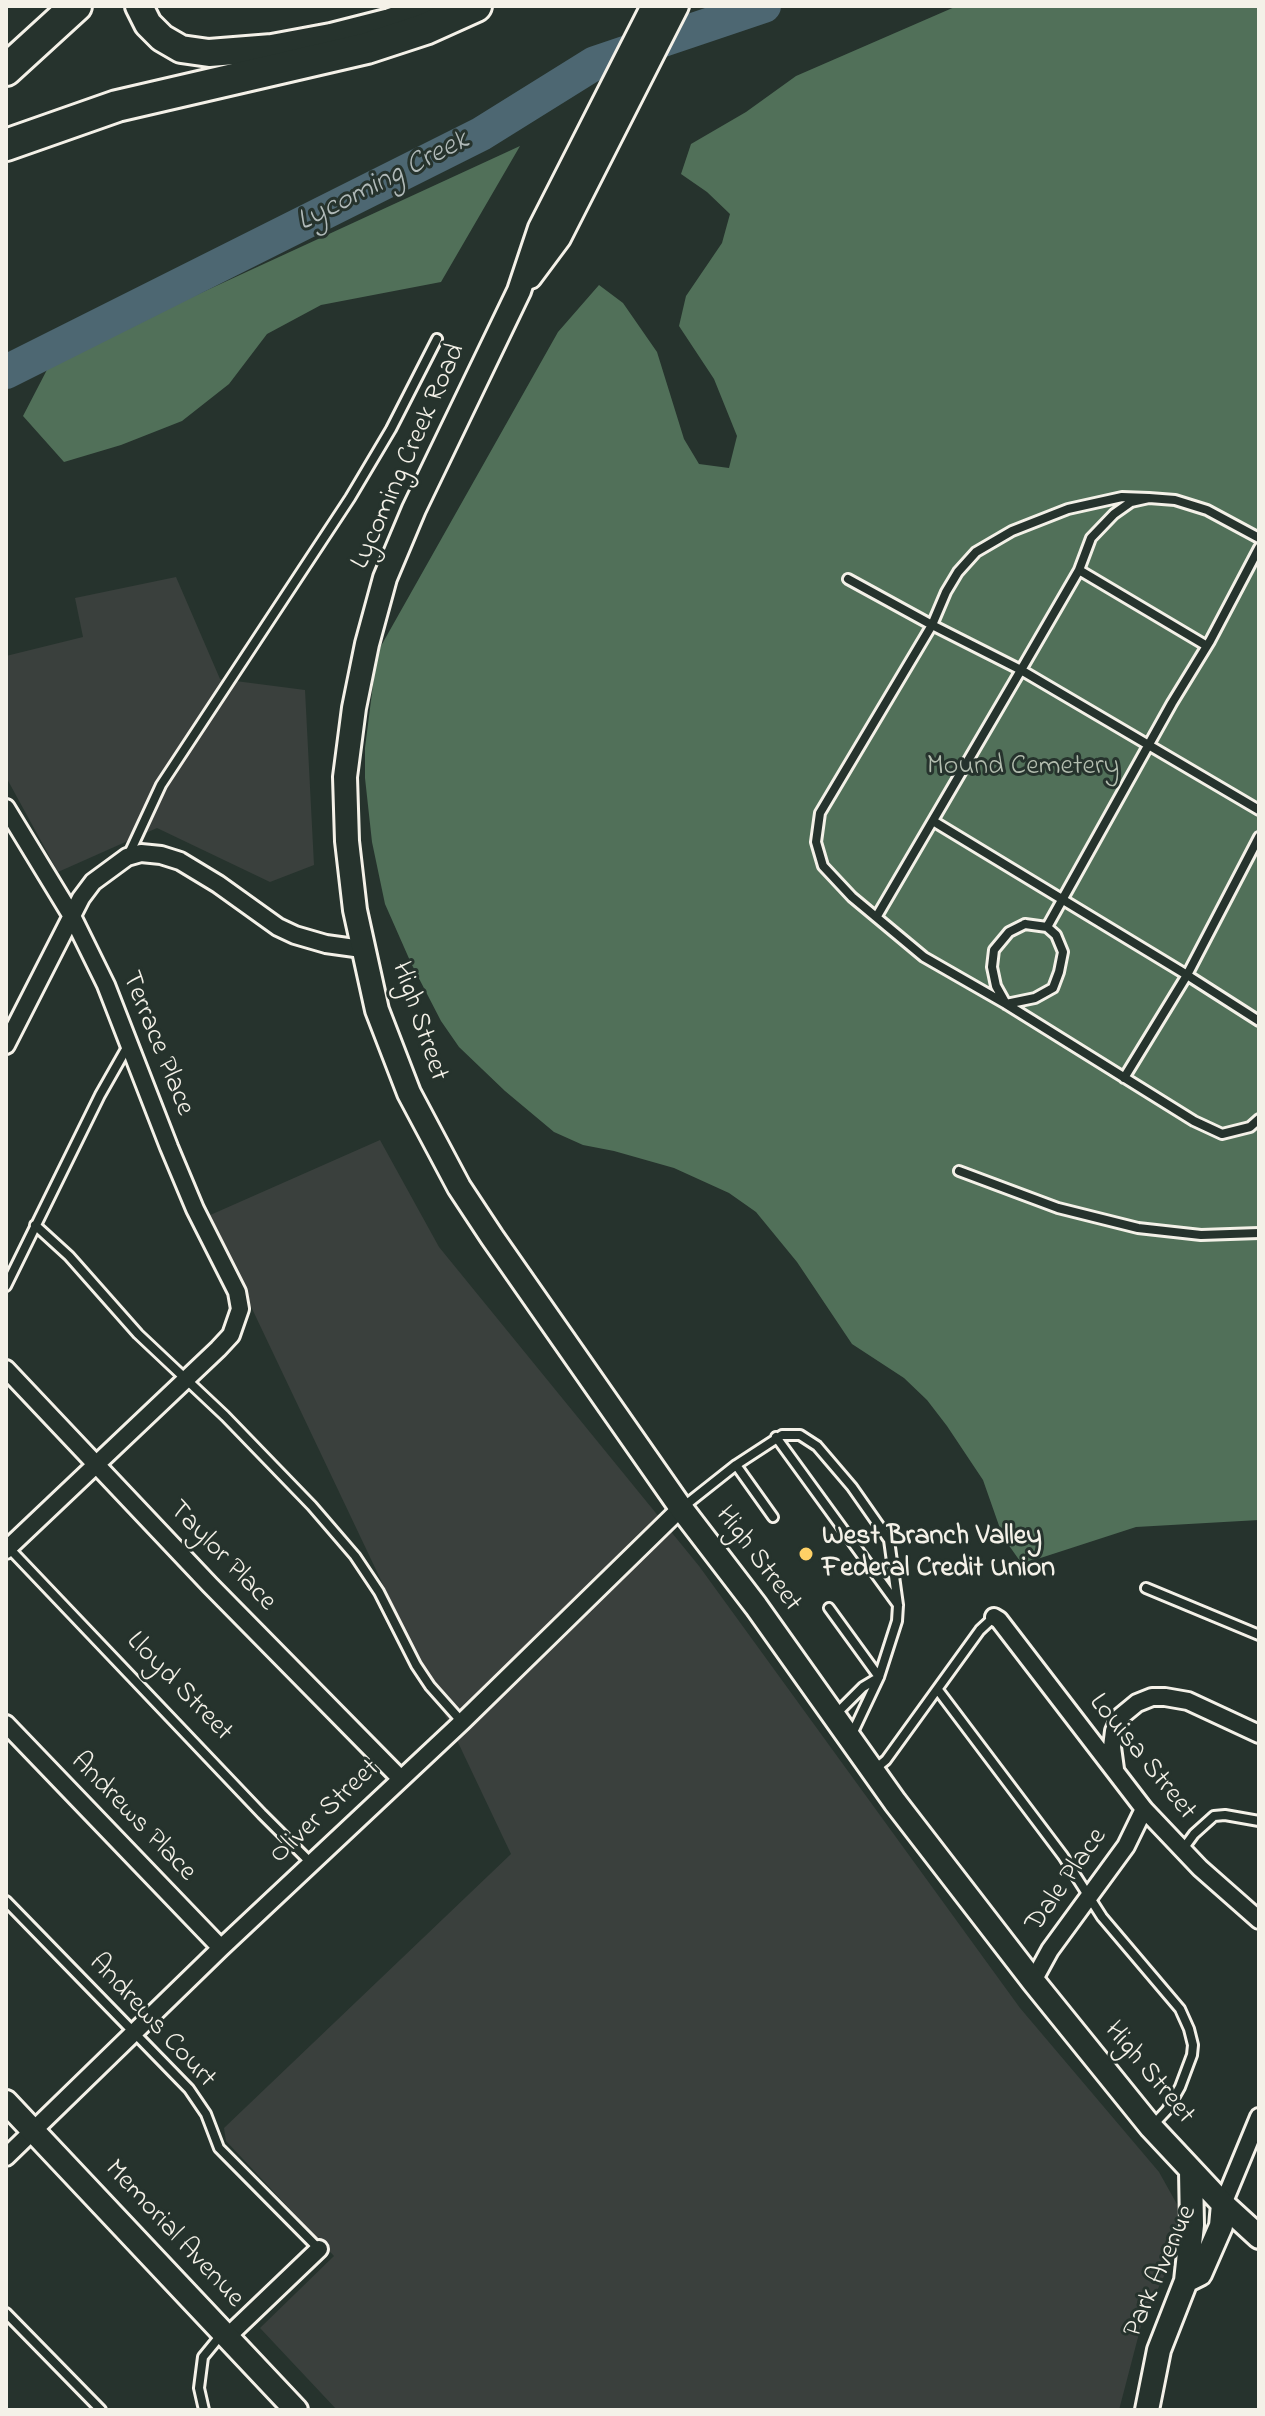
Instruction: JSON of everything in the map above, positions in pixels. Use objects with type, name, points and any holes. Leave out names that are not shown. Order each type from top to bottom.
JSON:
[{"type":"highway","points":[[6,70],[76,6]]},
{"type":"highway","points":[[6,145],[117,106],[367,48],[425,29],[476,6]]},
{"type":"main road","points":[[139,6],[148,24],[162,38],[181,49],[209,53],[272,48],[331,37],[437,6]]},
{"type":"main road","name":"Lycoming Creek Road","points":[[347,841],[345,777],[354,708],[385,578],[414,509],[519,291],[540,228],[653,6]]},
{"type":"main road","name":"Lycoming Creek Road","points":[[519,291],[559,238],[677,6]]},
{"type":"main road","name":"High Street","points":[[347,841],[362,949],[389,1045],[426,1128],[459,1187],[681,1508],[873,1771],[1033,1981],[1151,2127],[1223,2204],[1259,2237]]},
{"type":"main road","name":"Memorial Avenue","points":[[6,2102],[296,2410]]},
{"type":"main road","points":[[1186,2281],[1192,2225],[1191,2171]]},
{"type":"main road","name":"Park Avenue","points":[[1147,2410],[1159,2350],[1186,2281],[1200,2274],[1221,2226],[1223,2204]]},
{"type":"street","name":"Terrace Place","points":[[6,808],[73,918],[106,985],[195,1209],[237,1292],[240,1309]]},
{"type":"street","points":[[6,1045],[81,898],[93,882],[127,857],[151,854],[180,861],[295,935],[326,944],[362,949]]},
{"type":"street","name":"Lloyd Street","points":[[7,1548],[231,1335],[240,1309]]},
{"type":"street","name":"Taylor Place","points":[[6,1369],[210,1585],[400,1778]]},
{"type":"street","name":"Oliver Street","points":[[6,2157],[221,1948],[462,1722],[681,1508]]},
{"type":"street","name":"Louisa Street","points":[[994,1617],[1144,1809],[1183,1850],[1259,1920]]},
{"type":"street","points":[[1115,1769],[1112,1747],[1120,1717],[1137,1703],[1152,1697],[1188,1701],[1259,1734]]},
{"type":"street","name":"Andrews Place","points":[[6,1724],[221,1948]]},
{"type":"street","name":"Dale Place","points":[[1033,1981],[1050,1950],[1126,1846],[1144,1809]]},
{"type":"street","name":"Park Avenue","points":[[1223,2204],[1259,2117]]},
{"type":"street","points":[[225,2335],[319,2249]]},
{"type":"lane","points":[[127,857],[161,785],[350,498],[391,429],[437,339]]},
{"type":"lane","points":[[1259,538],[1207,510],[1175,500],[1122,497],[1068,509],[1012,531],[976,552],[946,592],[932,625],[820,813],[816,842],[823,866],[852,897],[924,957],[1194,1121],[1222,1134],[1250,1127],[1259,1119]]},
{"type":"lane","points":[[877,916],[1079,570],[1091,538],[1114,514],[1131,502],[1149,498]]},
{"type":"lane","points":[[1047,927],[1207,646],[1259,548]]},
{"type":"lane","points":[[1079,570],[1207,646]]},
{"type":"lane","points":[[848,579],[1021,670],[1147,747],[1259,810]]},
{"type":"lane","points":[[933,821],[1259,1021]]},
{"type":"lane","points":[[1124,1078],[1187,975],[1259,837]]},
{"type":"lane","points":[[1025,924],[1047,927],[1056,935],[1063,952],[1053,988],[1035,998],[1006,1004],[996,986],[992,967],[994,950],[1009,932],[1025,924]]},
{"type":"lane","points":[[6,1286],[129,1043]]},
{"type":"lane","points":[[959,1171],[1058,1208],[1138,1228],[1201,1235],[1259,1233]]},
{"type":"lane","points":[[35,1225],[69,1256],[138,1334],[312,1506],[355,1556],[379,1592],[416,1665],[462,1722]]},
{"type":"lane","points":[[681,1508],[776,1437],[800,1435],[817,1446],[852,1487],[889,1540],[898,1605],[897,1621],[879,1677],[850,1738]]},
{"type":"lane","points":[[776,1437],[898,1605]]},
{"type":"lane","points":[[736,1465],[773,1517]]},
{"type":"lane","name":"Lloyd Street","points":[[7,1548],[311,1863]]},
{"type":"lane","points":[[1146,1588],[1259,1635]]},
{"type":"lane","points":[[829,1608],[879,1677]]},
{"type":"lane","points":[[873,1771],[886,1760],[980,1630],[994,1617]]},
{"type":"lane","points":[[834,1716],[863,1687],[879,1677]]},
{"type":"lane","points":[[938,1690],[1063,1856],[1102,1917],[1171,1995],[1189,2029],[1192,2055],[1180,2087],[1167,2110],[1151,2127]]},
{"type":"lane","points":[[1183,1850],[1194,1834],[1214,1816],[1259,1821]]},
{"type":"lane","name":"Andrews Court","points":[[6,1901],[189,2089],[206,2114],[219,2148],[319,2249]]},
{"type":"lane","points":[[6,2313],[101,2410]]},
{"type":"lane","points":[[204,2410],[199,2388],[203,2357],[225,2335]]},
{"type":"shaded area","points":[[176,577],[220,679],[305,690],[314,865],[270,882],[157,828],[58,872],[6,777],[6,656],[83,637],[75,598]]},
{"type":"shaded area","points":[[380,1140],[439,1247],[699,1566],[1020,2008],[1159,2172],[1178,2206],[1176,2251],[1142,2322],[1119,2410],[337,2410],[260,2328],[334,2256],[226,2141],[224,2128],[511,1854],[208,1216]]},
{"type":"green space","name":"Mound Cemetery","points":[[957,6],[1259,6],[1259,1520],[1136,1527],[1022,1564],[1003,1537],[983,1480],[947,1426],[927,1400],[904,1378],[852,1344],[797,1262],[756,1212],[729,1193],[674,1168],[583,1145],[554,1132],[459,1047],[441,1021],[385,904],[372,842],[365,778],[365,748],[377,653],[558,332],[599,285],[623,303],[657,352],[684,439],[699,464],[729,468],[737,436],[714,379],[679,326],[686,296],[722,243],[730,214],[707,192],[681,174],[691,144],[746,112],[796,76]]},
{"type":"green space","points":[[520,146],[441,282],[321,305],[267,334],[229,384],[182,421],[121,445],[64,462],[23,416],[51,362]]},
{"type":"waterway","name":"Lycoming Creek","points":[[6,372],[481,134],[595,63],[764,6]]},
{"type":"place","name":"West Branch Valley Federal Credit Union","points":[[806,1554]]}]
